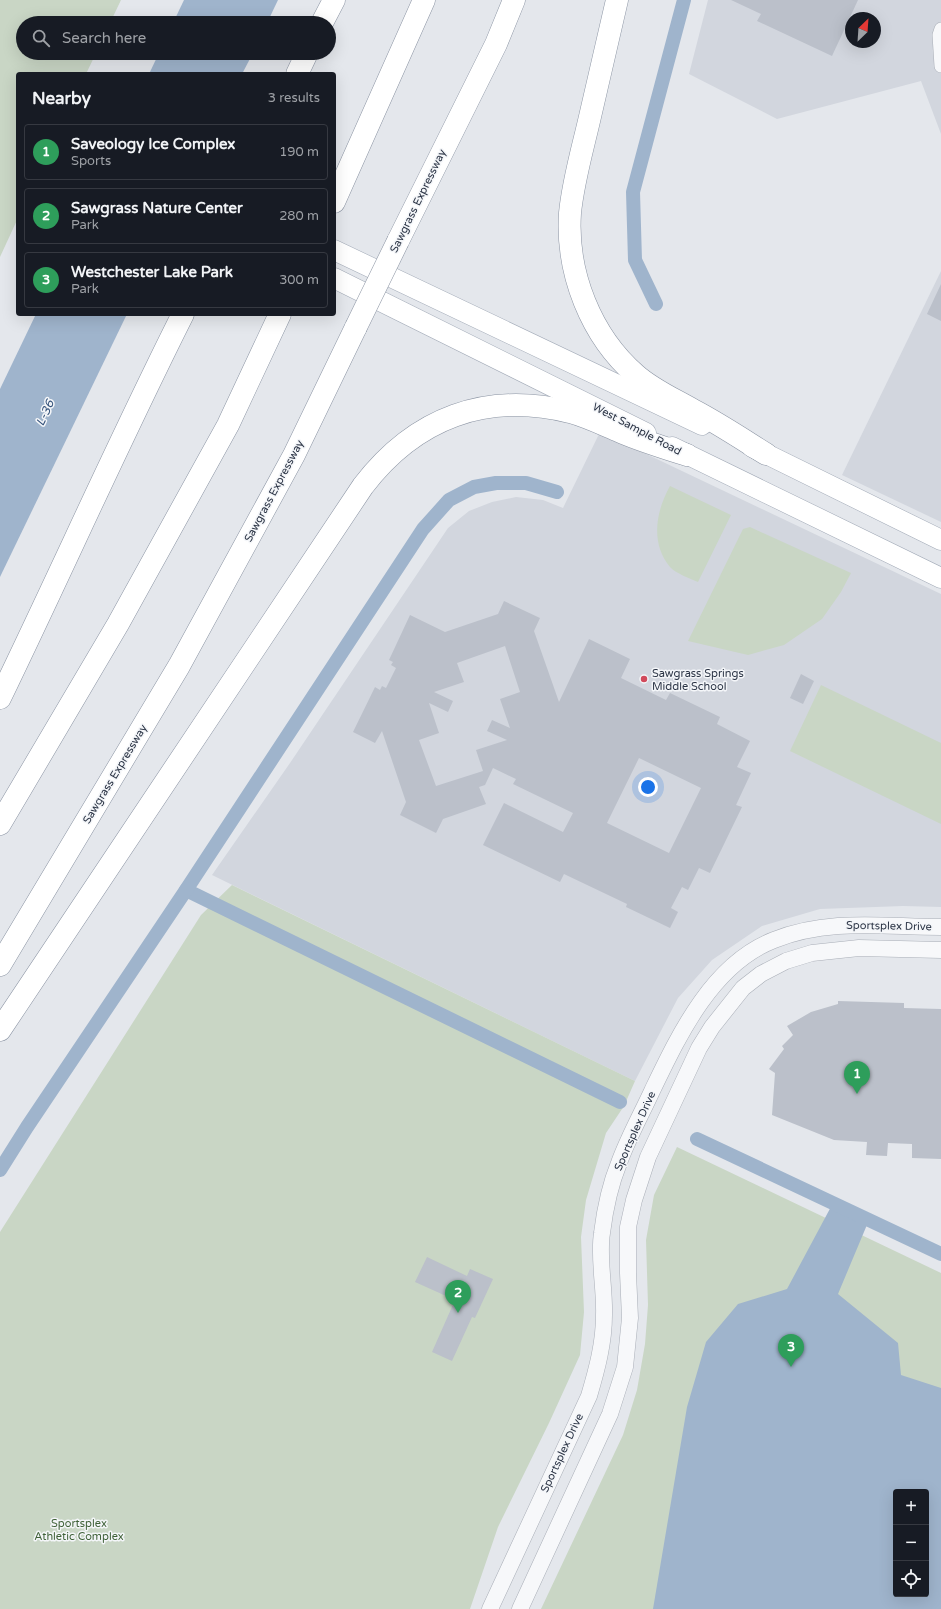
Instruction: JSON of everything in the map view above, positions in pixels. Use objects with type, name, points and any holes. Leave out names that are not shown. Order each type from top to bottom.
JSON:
[{"type":"highway","points":[[326,16],[334,0]]},
{"type":"highway","points":[[336,198],[424,0]]},
{"type":"highway","name":"Sawgrass Expressway","points":[[0,965],[179,666],[294,455],[496,44],[514,0]]},
{"type":"highway","points":[[617,0],[572,198],[570,240],[579,286],[590,314],[606,340],[637,376],[663,394],[694,410],[766,454]]},
{"type":"highway","points":[[298,72],[304,60]]},
{"type":"highway","points":[[0,698],[119,444],[182,316]]},
{"type":"highway","points":[[0,824],[118,624],[228,425],[279,316]]},
{"type":"highway","points":[[0,1030],[364,486],[383,462],[395,450],[421,432],[455,415],[497,405],[526,404],[571,412],[687,455]]},
{"type":"main road","points":[[336,251],[766,454],[941,540]]},
{"type":"main road","name":"West Sample Road","points":[[336,279],[620,420],[687,455],[941,578]]},
{"type":"street","points":[[941,29],[939,35],[941,66]]},
{"type":"street","name":"Sportsplex Drive","points":[[490,1609],[589,1396],[598,1366],[604,1315],[601,1235],[610,1191],[623,1152],[678,1038],[692,1014],[725,973],[749,954],[774,940],[806,930],[841,925],[941,927]]},
{"type":"street","name":"Sportsplex Drive","points":[[520,1609],[610,1414],[625,1367],[630,1318],[628,1226],[634,1200],[648,1157],[699,1048],[712,1027],[743,988],[761,974],[786,961],[812,952],[860,948],[941,950]]},
{"type":"street","points":[[725,973],[743,988]]},
{"type":"street","points":[[610,1191],[634,1200]]},
{"type":"shaded area","points":[[708,0],[941,0],[941,134],[921,81],[777,119],[689,74]]},
{"type":"shaded area","points":[[941,271],[941,522],[842,475]]},
{"type":"shaded area","name":"Sawgrass Springs Middle School","points":[[600,432],[941,594],[941,907],[903,906],[820,909],[762,926],[712,960],[678,998],[635,1081],[212,875],[290,763],[448,528],[469,511],[492,502],[516,497],[543,500],[563,508]]},
{"type":"green space","points":[[0,0],[121,0],[113,16],[16,16],[16,60],[93,60],[87,72],[16,72],[16,222],[0,257]]},
{"type":"green space","points":[[670,486],[731,515],[698,582],[683,576],[672,569],[664,558],[660,548],[657,527],[661,506]]},
{"type":"green space","points":[[750,527],[851,573],[841,592],[822,619],[784,645],[748,655],[688,641],[743,529]]},
{"type":"green space","points":[[821,685],[941,743],[941,824],[790,751]]},
{"type":"green space","name":"Sportsplex Athletic Complex","points":[[232,885],[635,1081],[624,1106],[606,1133],[586,1200],[581,1237],[584,1312],[580,1355],[549,1423],[498,1527],[470,1609],[0,1609],[0,1232],[201,915]]},
{"type":"green space","points":[[677,1147],[941,1273],[941,1609],[541,1609],[623,1435],[637,1390],[645,1344],[648,1305],[646,1240],[654,1195]]},
{"type":"water","points":[[184,0],[278,0],[270,16],[176,16]]},
{"type":"water","points":[[156,60],[249,60],[243,72],[150,72]]},
{"type":"water","name":"L-36","points":[[35,316],[126,316],[0,577],[0,389]]},
{"type":"water","points":[[833,1203],[869,1220],[838,1294],[898,1343],[901,1375],[941,1388],[941,1609],[653,1609],[687,1407],[706,1342],[738,1304],[787,1289]]},
{"type":"building","points":[[731,0],[858,0],[852,12],[845,12],[845,28],[832,56],[757,21],[761,14]]},
{"type":"building","points":[[941,284],[941,321],[927,314]]},
{"type":"building","points":[[504,601],[540,618],[534,631],[559,702],[589,639],[630,659],[621,678],[666,700],[670,693],[720,717],[717,724],[750,741],[737,767],[751,773],[736,805],[742,807],[710,873],[699,868],[688,890],[682,887],[671,908],[678,912],[670,928],[626,907],[627,904],[564,874],[560,882],[483,845],[504,803],[563,832],[573,813],[513,784],[516,779],[493,768],[485,785],[479,787],[486,804],[443,819],[436,833],[400,815],[406,802],[382,731],[375,743],[353,732],[375,687],[380,690],[382,686],[386,688],[396,668],[391,665],[393,662],[389,660],[410,615],[445,632],[498,614]],"holes":[[[505,646],[520,692],[500,699],[510,728],[492,720],[487,731],[507,740],[476,750],[483,771],[436,786],[419,740],[439,733],[429,703],[448,712],[453,701],[434,692],[464,682],[457,663]],[[639,758],[701,788],[669,853],[607,823]]]},
{"type":"building","points":[[801,674],[814,681],[803,704],[790,698]]},
{"type":"building","points":[[838,1001],[904,1003],[904,1008],[941,1009],[941,1159],[912,1158],[912,1144],[888,1143],[887,1156],[866,1155],[867,1142],[834,1140],[772,1115],[775,1073],[769,1069],[784,1049],[782,1046],[793,1035],[787,1026],[811,1012],[838,1004]]},
{"type":"building","points":[[427,1257],[467,1276],[470,1269],[493,1279],[475,1318],[472,1317],[452,1361],[432,1352],[455,1300],[415,1282]]},
{"type":"waterway","points":[[656,304],[635,260],[633,192],[684,0]]},
{"type":"waterway","points":[[0,1170],[423,529],[449,500],[474,487],[496,483],[526,483],[557,492]]},
{"type":"waterway","points":[[186,890],[620,1102]]},
{"type":"waterway","points":[[697,1139],[941,1254]]},
{"type":"place","name":"Sawgrass Springs Middle School","points":[[644,679]]},
{"type":"place","name":"Saveology Ice Complex","points":[[857,1094]]},
{"type":"place","name":"Sawgrass Nature Center","points":[[458,1313]]},
{"type":"place","name":"Westchester Lake Park","points":[[791,1367]]}]
